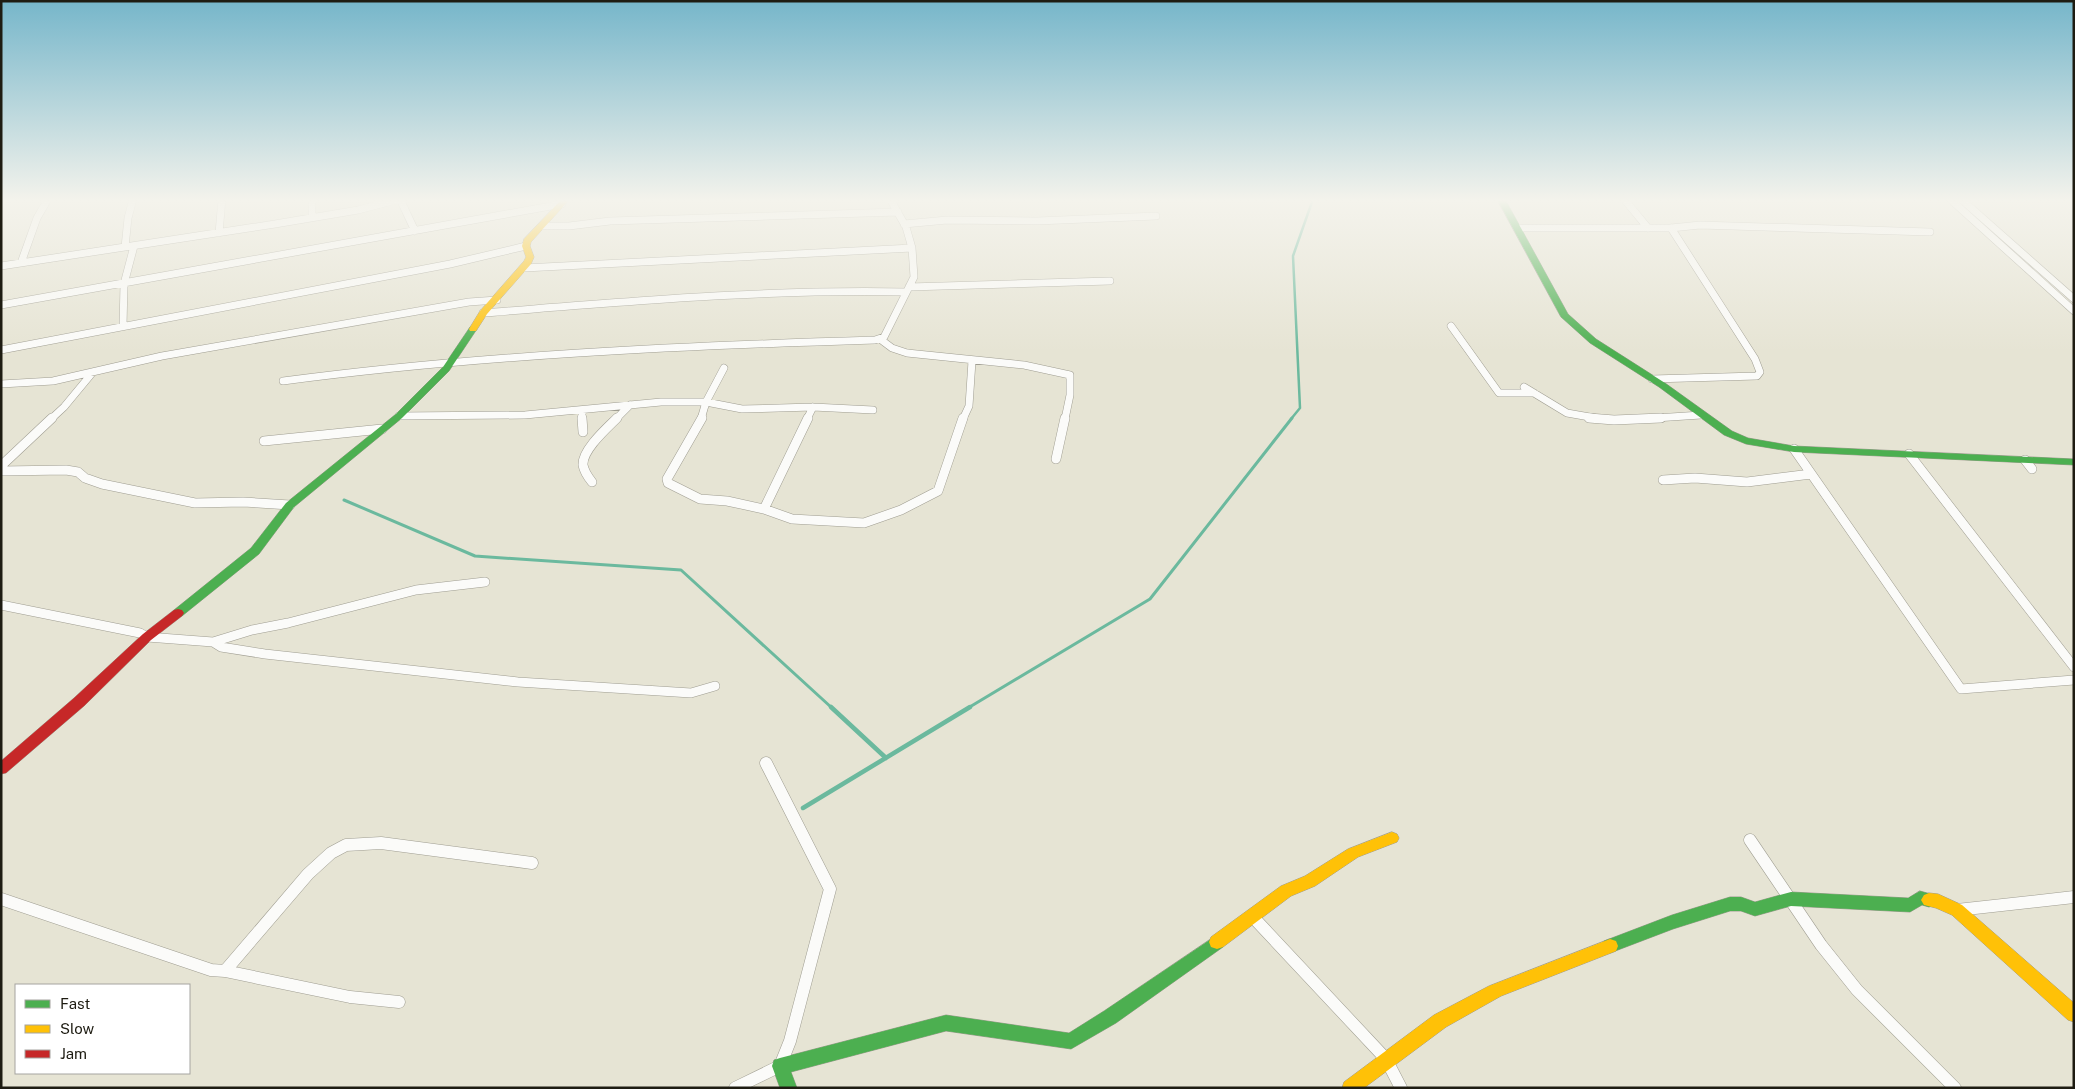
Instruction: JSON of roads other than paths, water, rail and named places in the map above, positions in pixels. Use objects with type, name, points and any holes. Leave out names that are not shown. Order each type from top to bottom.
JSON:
[{"type":"street","points":[[21,263],[26,250]]},
{"type":"street","points":[[1,266],[107,250]]},
{"type":"street","points":[[123,326],[124,284],[133,250]]},
{"type":"street","points":[[1,305],[312,250]]},
{"type":"street","points":[[1,350],[450,264],[510,250]]},
{"type":"street","points":[[1,769],[79,702],[147,637],[255,551],[290,505],[399,416],[449,365],[483,313],[497,300],[524,268],[530,258],[527,250]]},
{"type":"street","points":[[524,268],[877,250]]},
{"type":"street","points":[[283,381],[367,370],[696,345],[880,339],[887,335],[914,277],[912,250]]},
{"type":"street","points":[[1529,250],[1564,315],[1593,341],[1652,379],[1728,433],[1746,440],[1794,449],[1909,454],[2029,464],[2074,462]]},
{"type":"street","points":[[1652,379],[1757,376],[1760,372],[1755,358],[1685,250]]},
{"type":"street","points":[[2006,250],[2074,311]]},
{"type":"street","points":[[2018,250],[2074,299]]},
{"type":"street","points":[[483,313],[692,297],[1110,281]]},
{"type":"street","points":[[1,384],[53,380],[162,356],[397,314],[469,302],[497,300]]},
{"type":"street","points":[[1451,326],[1500,393],[1534,393]]},
{"type":"street","points":[[880,339],[892,348],[907,353],[1031,366],[1070,375],[1070,395],[1056,460]]},
{"type":"street","points":[[724,368],[706,402],[701,420],[667,479],[668,483],[700,500],[727,501],[764,509],[792,519],[864,523],[902,510],[938,491],[965,412],[969,406],[972,361]]},
{"type":"street","points":[[1,466],[64,407],[93,372]]},
{"type":"street","points":[[1524,387],[1568,413],[1590,418],[1614,419],[1701,415]]},
{"type":"street","points":[[399,416],[525,415],[661,402],[706,402],[742,409],[813,407],[873,410]]},
{"type":"street","points":[[592,482],[584,469],[583,459],[590,448],[630,405]]},
{"type":"street","points":[[764,509],[813,407]]},
{"type":"street","points":[[582,411],[583,432]]},
{"type":"street","points":[[264,441],[382,429]]},
{"type":"street","points":[[1794,449],[1916,627],[1926,636],[1960,689],[2074,680]]},
{"type":"street","points":[[1909,454],[2074,667]]},
{"type":"street","points":[[1,471],[66,470],[78,472],[86,478],[102,484],[195,503],[243,502],[290,505]]},
{"type":"street","points":[[1663,480],[1695,478],[1747,482],[1810,474]]},
{"type":"street","points":[[1,606],[91,622],[140,633],[147,637],[213,642],[252,630],[306,619],[349,606],[416,590],[485,582]]},
{"type":"street","points":[[213,642],[221,647],[265,654],[518,682],[690,693],[715,686]]},
{"type":"street","points":[[766,763],[830,889],[790,1041],[780,1066],[789,1088]]},
{"type":"street","points":[[735,1088],[780,1066],[946,1023],[1071,1041],[1110,1017],[1177,969],[1185,966],[1286,891],[1310,881],[1352,852],[1392,838]]},
{"type":"street","points":[[1750,840],[1821,945],[1857,990],[1955,1088]]},
{"type":"street","points":[[225,971],[308,874],[331,853],[346,845],[381,843],[532,863]]},
{"type":"street","points":[[1350,1088],[1386,1059],[1440,1021],[1495,990],[1672,922],[1730,904],[1741,904],[1755,908],[1791,899],[1910,905],[1920,898],[1938,902],[1957,910],[2074,1014]]},
{"type":"street","points":[[1957,910],[2074,898]]},
{"type":"street","points":[[1,899],[211,970],[225,971],[350,997],[399,1002]]},
{"type":"street","points":[[1252,916],[1386,1059],[1401,1088]]},
{"type":"waterway","points":[[1291,419],[1300,408],[1293,256],[1295,250]]},
{"type":"waterway","points":[[968,708],[1150,599],[1292,418]]},
{"type":"waterway","points":[[344,500],[475,556],[681,570],[832,708]]},
{"type":"waterway","points":[[831,707],[886,758]]},
{"type":"waterway","points":[[886,758],[970,707]]},
{"type":"waterway","points":[[803,808],[886,758]]}]
